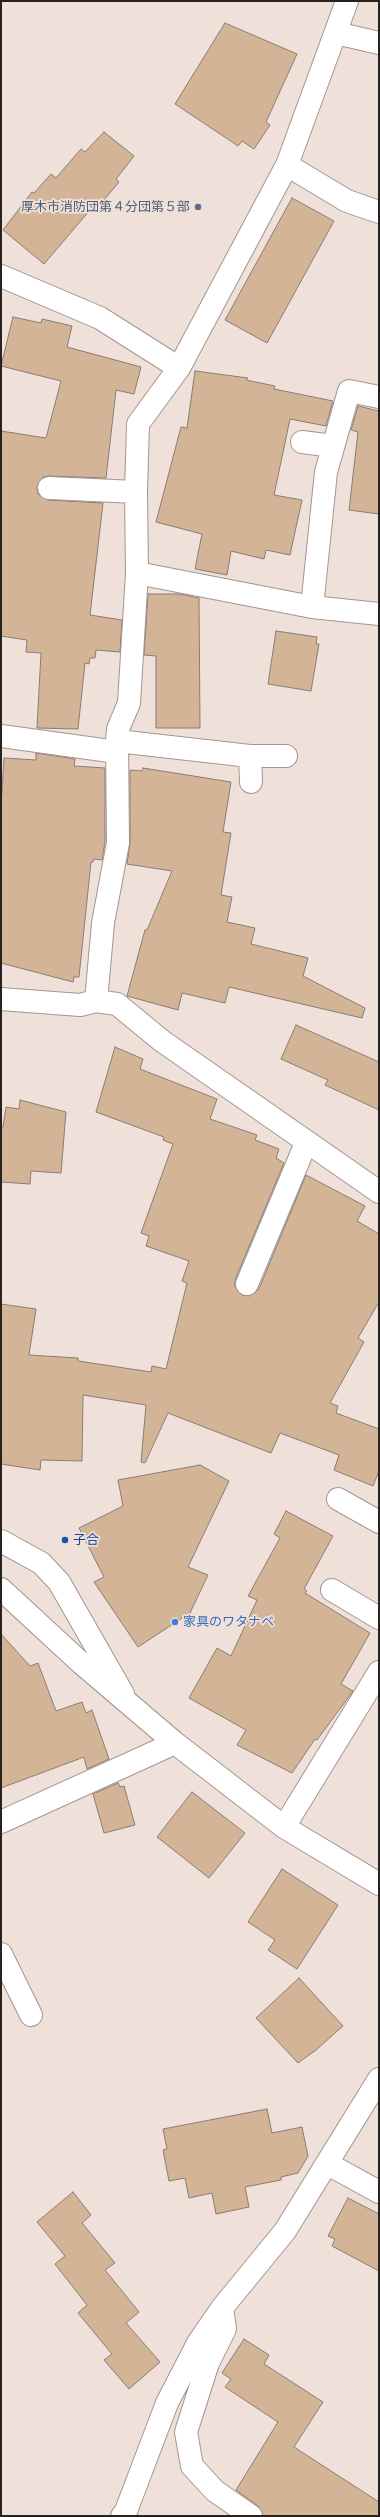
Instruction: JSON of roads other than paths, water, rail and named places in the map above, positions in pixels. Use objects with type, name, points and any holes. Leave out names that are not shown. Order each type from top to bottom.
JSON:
[{"type":"street","points":[[96,1001],[102,923],[118,843],[118,730],[129,703],[137,573],[136,492],[138,424],[179,368],[287,165],[347,1]]},
{"type":"street","points":[[336,33],[379,43]]},
{"type":"street","points":[[287,165],[347,201],[379,212]]},
{"type":"street","points":[[1,276],[100,318],[179,368]]},
{"type":"street","points":[[312,607],[326,472],[349,391],[379,397]]},
{"type":"street","points":[[302,442],[333,446]]},
{"type":"street","points":[[49,488],[136,492]]},
{"type":"street","points":[[137,573],[312,607],[379,614]]},
{"type":"street","points":[[1,736],[117,747],[250,756],[286,756]]},
{"type":"street","points":[[250,756],[251,782]]},
{"type":"street","points":[[1,999],[80,1005],[96,1001],[117,1004],[162,1041],[306,1143],[379,1192]]},
{"type":"street","points":[[247,1284],[306,1143]]},
{"type":"street","points":[[338,1499],[379,1522]]},
{"type":"street","points":[[1,1541],[41,1562],[59,1582],[128,1704]]},
{"type":"street","points":[[1,1589],[128,1704],[175,1743],[284,1827],[379,1884]]},
{"type":"street","points":[[332,1590],[379,1618]]},
{"type":"street","points":[[284,1827],[379,1672]]},
{"type":"street","points":[[1,1822],[175,1743]]},
{"type":"street","points":[[1,1954],[31,2015]]},
{"type":"street","points":[[122,2516],[126,2511],[167,2403],[198,2343],[222,2308],[284,2231],[328,2164],[379,2079]]},
{"type":"street","points":[[328,2164],[379,2192]]},
{"type":"street","points":[[222,2308],[225,2329],[208,2363],[186,2432],[192,2466],[215,2491],[251,2516]]},
{"type":"place","name":"厚木市消防団第４分団第５部","points":[[198,207]]},
{"type":"place","name":"子合","points":[[65,1540]]},
{"type":"place","name":"家具のワタナベ","points":[[175,1622]]}]
